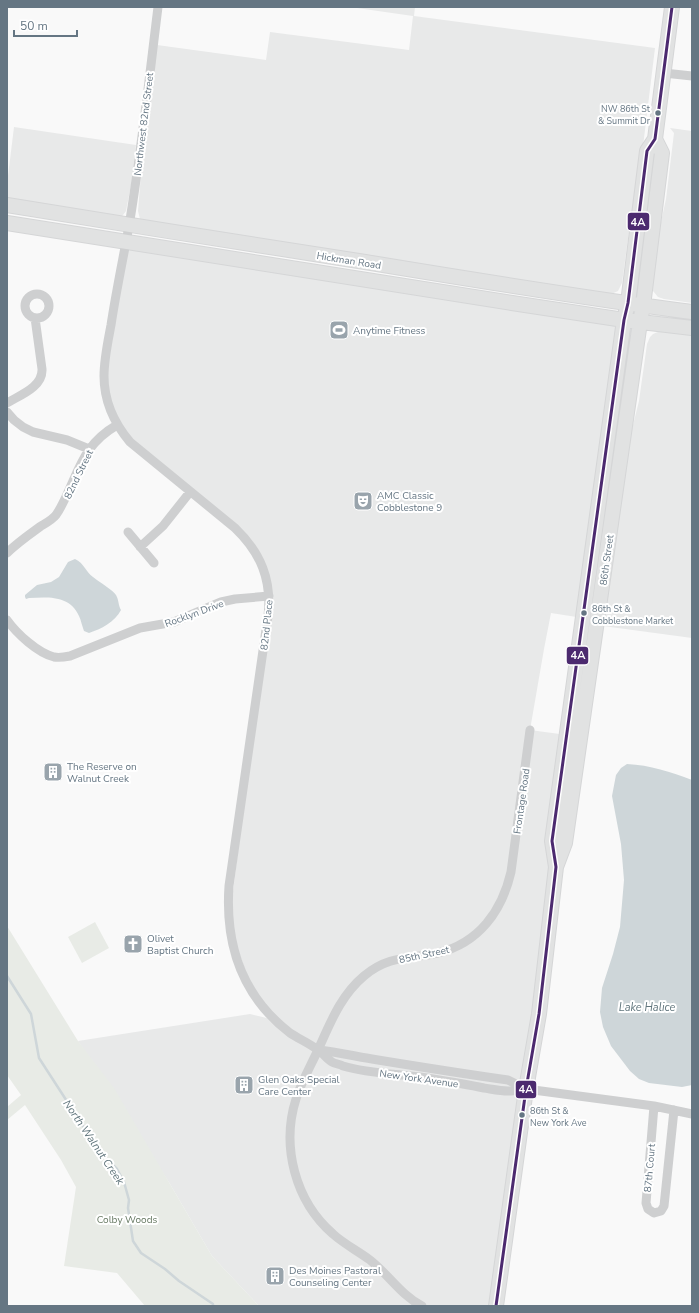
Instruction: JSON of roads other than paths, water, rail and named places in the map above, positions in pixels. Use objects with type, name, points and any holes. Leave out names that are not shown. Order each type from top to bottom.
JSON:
[{"type":"main road","points":[[656,139],[672,7]]},
{"type":"main road","name":"86th Street","points":[[556,867],[552,841],[624,320],[628,303],[647,151],[656,139]]},
{"type":"main road","name":"86th Street","points":[[496,1306],[538,1014],[556,867],[565,843],[643,306],[662,154],[656,139]]},
{"type":"main road","name":"Hickman Road","points":[[7,205],[643,306],[692,312]]},
{"type":"main road","name":"Hickman Road","points":[[7,223],[624,320],[692,328]]},
{"type":"street","name":"Northwest 82nd Street","points":[[126,241],[158,7]]},
{"type":"street","points":[[664,73],[692,76]]},
{"type":"street","points":[[117,425],[108,405],[104,376],[126,241]]},
{"type":"street","points":[[7,403],[34,386],[41,376],[42,371],[35,318]]},
{"type":"street","points":[[7,412],[23,427],[34,432],[67,440],[89,449]]},
{"type":"street","name":"82nd Street","points":[[7,553],[50,521],[63,502],[89,449],[98,438],[117,425]]},
{"type":"street","name":"82nd Place","points":[[117,425],[140,452],[235,528],[254,550],[264,572],[269,596],[268,616],[229,886]]},
{"type":"street","points":[[140,547],[166,523],[190,492]]},
{"type":"street","points":[[128,532],[154,563]]},
{"type":"street","name":"Rocklyn Drive","points":[[7,620],[18,633],[41,652],[54,656],[70,656],[140,628],[174,622],[221,602],[235,599],[269,596]]},
{"type":"street","name":"Frontage Road","points":[[511,872],[530,730]]},
{"type":"street","name":"85th Street","points":[[422,1306],[409,1298],[370,1260],[332,1234],[311,1209],[303,1195],[292,1165],[290,1130],[292,1114],[298,1093],[336,1011],[355,984],[366,974],[391,961],[452,948],[476,934],[495,913],[508,886],[511,872]]},
{"type":"street","name":"New York Avenue","points":[[229,886],[228,905],[232,943],[237,961],[244,977],[260,1002],[276,1020],[290,1033],[318,1050],[508,1080],[526,1089],[654,1106],[692,1114]]},
{"type":"street","name":"87th Court","points":[[654,1106],[646,1203],[648,1209],[654,1213],[661,1211],[664,1206],[674,1110]]},
{"type":"water","points":[[75,559],[81,563],[91,575],[114,593],[117,597],[121,610],[115,618],[107,624],[89,633],[84,631],[80,618],[70,604],[58,599],[26,599],[25,597],[25,595],[37,585],[51,582],[59,577],[68,562]]},
{"type":"water","name":"Lake Halice","points":[[627,764],[660,769],[692,780],[692,1085],[682,1087],[649,1083],[639,1079],[630,1071],[611,1046],[603,1027],[600,1012],[602,988],[620,927],[624,880],[621,844],[612,796],[616,775],[621,768]]},
{"type":"waterway","name":"North Walnut Creek","points":[[7,976],[31,1014],[39,1058],[92,1140],[117,1169],[124,1182],[129,1200],[128,1208],[133,1241],[141,1253],[213,1304],[213,1306]]},
{"type":"place","name":"NW 86th St & Summit Dr","points":[[658,113]]},
{"type":"place","name":"Anytime Fitness","points":[[339,330]]},
{"type":"place","name":"AMC Classic Cobblestone 9","points":[[363,501]]},
{"type":"place","name":"86th St & Cobblestone Market","points":[[584,613]]},
{"type":"place","name":"The Reserve on Walnut Creek","points":[[53,772]]},
{"type":"place","name":"Olivet Baptist Church","points":[[133,944]]},
{"type":"place","name":"Glen Oaks Special Care Center","points":[[244,1085]]},
{"type":"place","name":"86th St & New York Ave","points":[[522,1115]]},
{"type":"place","name":"Des Moines Pastoral Counseling Center","points":[[275,1276]]},
{"type":"park label","name":"Colby Woods","points":[[127,1219]]}]
